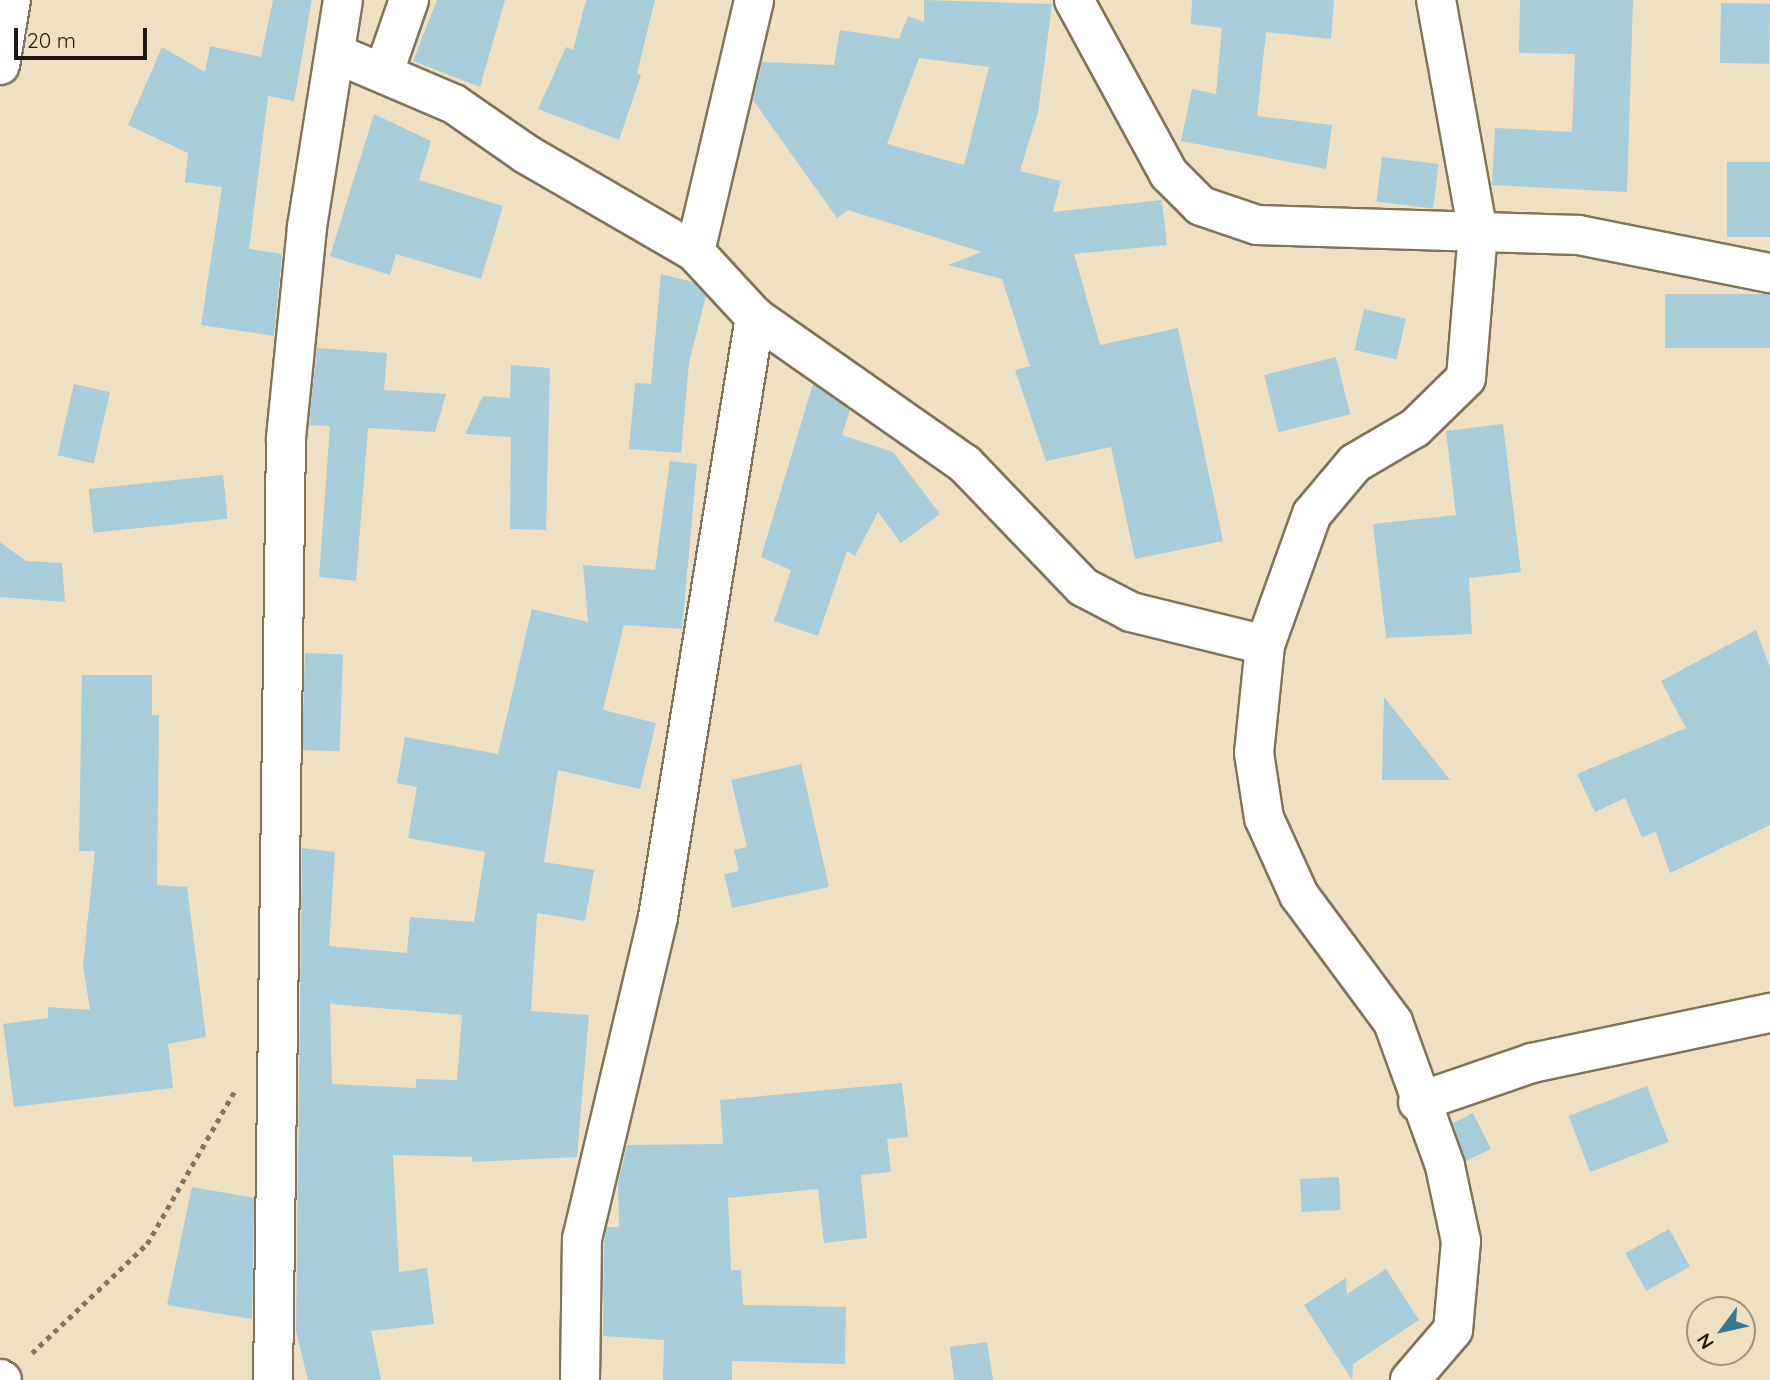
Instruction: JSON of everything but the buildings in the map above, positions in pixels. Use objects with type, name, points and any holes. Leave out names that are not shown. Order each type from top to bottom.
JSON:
[{"type":"street","points":[[0,65],[11,0]]},
{"type":"street","points":[[274,1380],[286,438],[307,227],[339,55],[343,0]]},
{"type":"street","points":[[385,69],[409,0]]},
{"type":"street","points":[[695,252],[754,0]]},
{"type":"street","points":[[1074,0],[1169,174],[1201,206],[1257,225],[1578,234],[1770,273]]},
{"type":"street","points":[[1410,1380],[1453,1331],[1461,1241],[1445,1166],[1418,1102],[1393,1022],[1299,895],[1264,818],[1254,752],[1265,645],[1312,514],[1355,463],[1415,428],[1466,378],[1478,233],[1436,0]]},
{"type":"street","points":[[339,55],[385,69],[454,104],[526,154],[695,252],[755,317],[965,464],[1083,587],[1131,612],[1265,645]]},
{"type":"street","points":[[580,1380],[582,1239],[658,917],[755,317]]},
{"type":"street","points":[[1418,1102],[1532,1063],[1770,1013]]},
{"type":"path","points":[[1,1379],[77,1316],[147,1244],[240,1081]]}]
